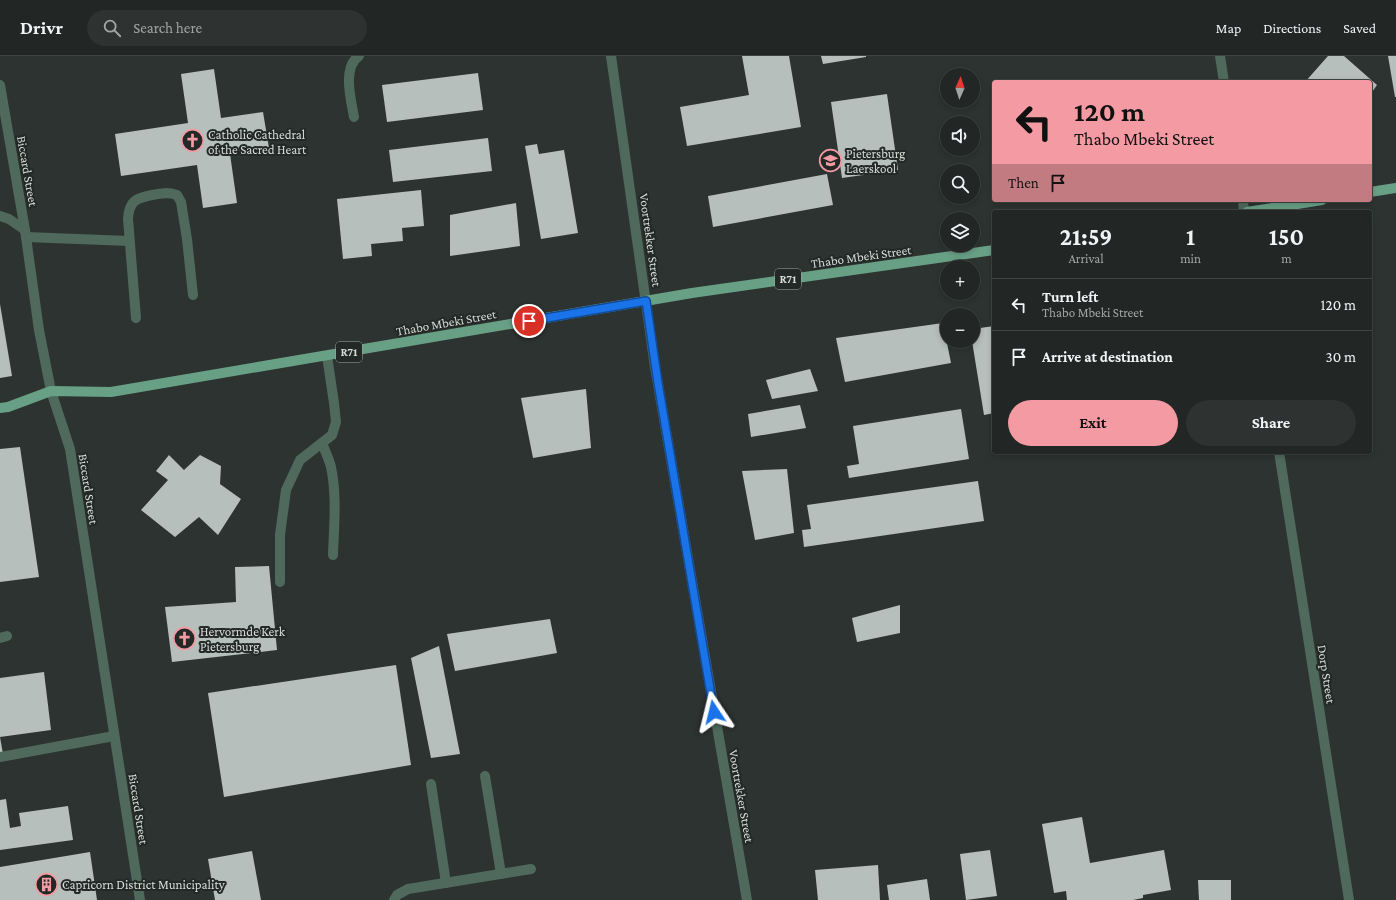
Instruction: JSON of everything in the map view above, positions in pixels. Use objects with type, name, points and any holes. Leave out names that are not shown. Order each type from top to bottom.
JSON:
[{"type":"main road","points":[[1372,192],[1396,188]]},
{"type":"main road","points":[[1258,210],[1309,202]]},
{"type":"main road","name":"Thabo Mbeki Street","points":[[0,408],[8,407],[51,391],[111,392],[646,301],[992,250]]},
{"type":"street","points":[[354,117],[349,89],[350,68],[359,56]]},
{"type":"street","name":"Voortrekker Street","points":[[611,56],[658,383],[746,900]]},
{"type":"street","points":[[1220,56],[1224,80]]},
{"type":"street","name":"Biccard Street","points":[[0,85],[25,234],[39,330],[51,391],[70,449],[140,900]]},
{"type":"street","points":[[136,318],[129,240],[129,211],[132,204],[139,198],[169,192],[177,195],[180,202],[187,239],[193,295]]},
{"type":"street","points":[[0,216],[9,220],[25,234],[129,240]]},
{"type":"street","points":[[280,582],[280,535],[286,490],[300,460],[332,435],[336,422],[327,356]]},
{"type":"street","points":[[322,443],[330,466],[334,486],[335,516],[333,555]]},
{"type":"street","name":"Dorp Street","points":[[1279,454],[1349,900]]},
{"type":"street","points":[[0,757],[114,736]]},
{"type":"street","points":[[484,776],[501,874]]},
{"type":"street","points":[[431,784],[446,883]]},
{"type":"street","points":[[394,900],[397,895],[408,889],[531,869]]},
{"type":"building","points":[[742,56],[789,56],[801,127],[687,146],[680,107],[749,95]]},
{"type":"building","points":[[821,56],[866,56],[866,57],[823,64]]},
{"type":"building","points":[[1328,56],[1344,56],[1371,80],[1307,80]]},
{"type":"building","points":[[1388,56],[1396,56],[1396,97],[1395,97]]},
{"type":"building","name":"Catholic Cathedral of the Sacred Heart","points":[[214,69],[221,118],[263,112],[269,148],[230,154],[237,203],[203,208],[197,165],[121,176],[115,134],[188,123],[181,74]]},
{"type":"building","points":[[478,73],[483,110],[387,122],[382,85]]},
{"type":"building","points":[[1372,81],[1377,85],[1372,92]]},
{"type":"building","points":[[887,94],[898,170],[842,178],[831,102]]},
{"type":"building","points":[[488,138],[492,171],[393,182],[389,150]]},
{"type":"building","points":[[537,144],[539,154],[564,150],[578,233],[541,239],[525,146]]},
{"type":"building","points":[[827,174],[833,205],[713,227],[708,196]]},
{"type":"building","points":[[421,190],[424,226],[402,228],[403,241],[371,244],[372,256],[343,259],[337,199]]},
{"type":"building","points":[[516,203],[520,246],[450,256],[450,215]]},
{"type":"building","points":[[0,304],[12,376],[0,378]]},
{"type":"building","points":[[940,323],[940,348],[948,348],[951,363],[845,382],[836,338]]},
{"type":"building","points":[[992,326],[992,413],[984,415],[973,348],[980,348],[980,328]]},
{"type":"building","points":[[810,369],[818,391],[772,399],[766,380]]},
{"type":"building","points":[[586,389],[591,448],[533,458],[521,398]]},
{"type":"building","points":[[800,405],[806,428],[751,437],[748,414]]},
{"type":"building","points":[[961,409],[969,459],[849,478],[847,466],[859,464],[853,426]]},
{"type":"building","points":[[20,447],[39,577],[0,582],[0,449]]},
{"type":"building","points":[[169,455],[184,470],[200,455],[221,466],[220,484],[241,499],[218,535],[199,517],[175,537],[141,510],[168,480],[156,471]]},
{"type":"building","points":[[787,469],[794,533],[755,540],[742,471]]},
{"type":"building","points":[[978,481],[984,521],[804,547],[802,530],[811,529],[807,505]]},
{"type":"building","points":[[269,566],[277,650],[172,662],[165,607],[236,602],[235,567]]},
{"type":"building","points":[[900,605],[900,633],[857,642],[852,618]]},
{"type":"building","points":[[550,619],[557,653],[455,671],[447,634]]},
{"type":"building","points":[[439,646],[460,754],[431,758],[411,658]]},
{"type":"building","points":[[396,665],[411,765],[224,797],[208,693]]},
{"type":"building","points":[[44,672],[51,730],[0,737],[0,678]]},
{"type":"building","points":[[0,737],[3,754],[0,755]]},
{"type":"building","points":[[6,799],[10,828],[21,826],[19,813],[68,806],[73,840],[0,850],[0,800]]},
{"type":"building","points":[[1082,817],[1090,863],[1164,850],[1171,890],[1143,895],[1143,898],[1133,900],[1067,900],[1066,891],[1054,893],[1042,824]]},
{"type":"building","points":[[990,850],[997,896],[966,900],[960,854]]},
{"type":"building","points":[[252,851],[261,900],[215,900],[208,859]]},
{"type":"building","name":"Capricorn District Municipality","points":[[90,852],[97,900],[0,900],[0,867]]},
{"type":"building","points":[[878,865],[880,900],[818,900],[815,870]]},
{"type":"building","points":[[927,879],[930,900],[889,900],[887,885]]},
{"type":"building","points":[[1198,880],[1231,880],[1231,900],[1199,900]]},
{"type":"place","name":"Catholic Cathedral of the Sacred Heart","points":[[192,141]]},
{"type":"place","name":"Pietersburg Laerskool","points":[[830,160]]},
{"type":"place","name":"Hervormde Kerk Pietersburg","points":[[185,638]]},
{"type":"place","name":"Capricorn District Municipality","points":[[47,884]]},
{"type":"route","points":[[529,321],[646,301],[658,383],[714,712]]}]
